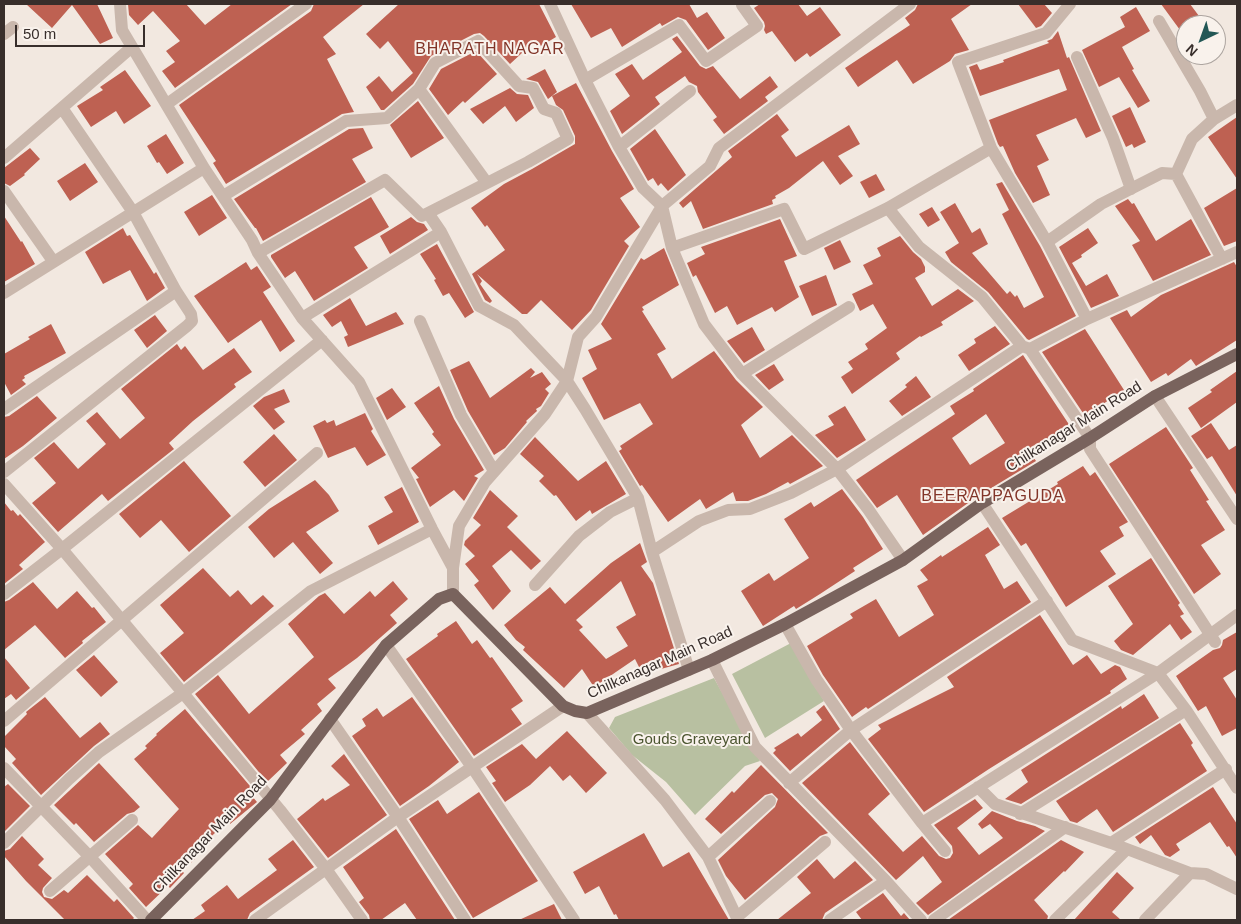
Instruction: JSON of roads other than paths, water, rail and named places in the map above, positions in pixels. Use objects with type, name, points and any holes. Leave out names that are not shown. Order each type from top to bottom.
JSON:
[{"type":"main road","name":"Chilkanagar Main Road","points":[[151,920],[270,800],[386,645],[439,599],[453,594],[564,706],[574,711],[587,713],[712,660],[785,624],[902,560],[982,503],[1090,438],[1155,396],[1237,354]]},
{"type":"street","points":[[120,4],[122,30],[204,168],[302,318],[359,382],[453,568]]},
{"type":"street","points":[[167,104],[306,4]]},
{"type":"street","points":[[550,4],[585,80],[619,147],[643,188],[662,206],[672,248],[704,324],[742,374],[837,469],[868,509],[902,560]]},
{"type":"street","points":[[585,80],[679,25],[706,61],[757,26],[742,5],[744,4]]},
{"type":"street","points":[[453,594],[453,568],[459,526],[485,482],[545,414],[567,381],[578,337],[596,317],[662,206],[710,166],[720,148],[910,4]]},
{"type":"street","points":[[1070,4],[1046,33],[958,62],[991,148],[1047,242],[1087,319]]},
{"type":"street","points":[[1159,21],[1200,90],[1214,119]]},
{"type":"street","points":[[223,196],[346,121],[388,118],[419,89],[435,63],[478,42],[519,86],[533,88],[544,109],[556,113],[568,139],[528,162],[422,216],[385,180],[258,253]]},
{"type":"street","points":[[4,158],[132,47]]},
{"type":"street","points":[[1077,57],[1113,138],[1131,189]]},
{"type":"street","points":[[419,89],[487,183]]},
{"type":"street","points":[[619,147],[690,91]]},
{"type":"street","points":[[1176,174],[1192,139],[1214,119],[1237,104]]},
{"type":"street","points":[[4,472],[192,321],[191,314],[176,291],[133,212],[62,108]]},
{"type":"street","points":[[672,248],[784,208],[804,249],[888,208],[991,148]]},
{"type":"street","points":[[4,293],[204,168]]},
{"type":"street","points":[[1047,242],[1101,204],[1162,173],[1176,174]]},
{"type":"street","points":[[1176,174],[1222,259]]},
{"type":"street","points":[[4,191],[54,261]]},
{"type":"street","points":[[888,208],[919,247],[982,297],[1026,348],[1090,438],[1090,449],[1213,639]]},
{"type":"street","points":[[428,213],[441,232],[479,306],[514,325],[567,381],[638,498],[652,552],[689,670]]},
{"type":"street","points":[[302,318],[441,232]]},
{"type":"street","points":[[652,552],[700,521],[728,510],[750,509],[791,493],[837,469],[1026,348],[1237,252]]},
{"type":"street","points":[[4,408],[176,291]]},
{"type":"street","points":[[742,374],[849,307]]},
{"type":"street","points":[[420,321],[461,415],[494,471]]},
{"type":"street","points":[[4,594],[322,340]]},
{"type":"street","points":[[1155,396],[1237,519]]},
{"type":"street","points":[[4,721],[317,453]]},
{"type":"street","points":[[4,484],[123,620],[183,693],[326,869],[362,920]]},
{"type":"street","points":[[535,585],[579,536],[610,512],[638,498]]},
{"type":"street","points":[[982,503],[1072,640],[1158,672],[1186,710],[1237,788]]},
{"type":"street","points":[[4,843],[99,752],[183,693],[311,591],[432,529]]},
{"type":"street","points":[[789,783],[851,730],[1047,601]]},
{"type":"street","points":[[922,823],[1158,672],[1213,639],[1237,615]]},
{"type":"street","points":[[785,624],[816,679],[851,730],[945,851]]},
{"type":"street","points":[[386,645],[472,767],[574,920]]},
{"type":"street","points":[[712,660],[755,747],[886,881],[921,920]]},
{"type":"street","points":[[258,919],[398,817],[564,706]]},
{"type":"street","points":[[1020,814],[1186,710]]},
{"type":"street","points":[[587,713],[665,800],[708,857],[738,919],[825,842]]},
{"type":"street","points":[[330,719],[398,817],[465,920]]},
{"type":"street","points":[[4,768],[90,857],[147,920]]},
{"type":"street","points":[[1111,843],[1226,769]]},
{"type":"street","points":[[978,786],[995,804],[1020,814],[1065,827],[1190,873],[1206,874],[1237,889]]},
{"type":"street","points":[[708,857],[770,801]]},
{"type":"street","points":[[50,891],[132,820]]},
{"type":"street","points":[[934,920],[1065,827]]},
{"type":"street","points":[[1055,920],[1126,850]]},
{"type":"street","points":[[1145,920],[1190,873]]},
{"type":"street","points":[[830,920],[886,881]]},
{"type":"district","name":"BHARATH NAGAR","points":[[490,50]]},
{"type":"district","name":"BEERAPPAGUDA","points":[[993,497]]},
{"type":"park label","name":"Gouds Graveyard","points":[[692,740]]}]
